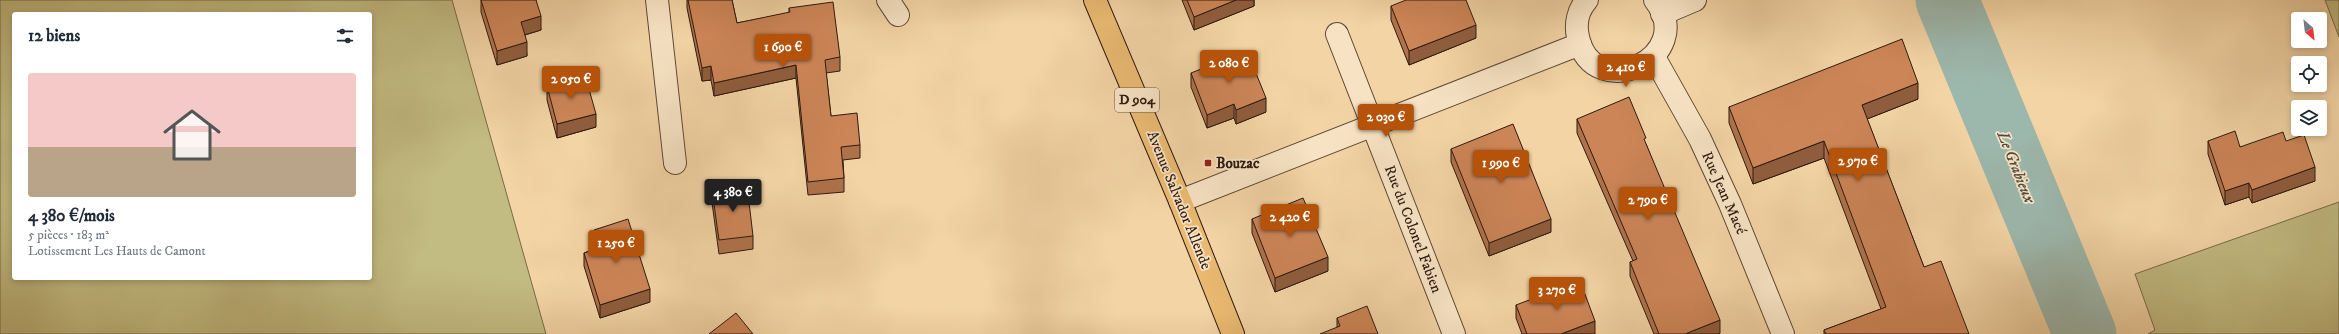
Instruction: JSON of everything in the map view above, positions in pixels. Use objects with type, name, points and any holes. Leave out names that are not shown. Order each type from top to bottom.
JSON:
[{"type":"main road","name":"Avenue Salvador Allende","points":[[1095,0],[1180,201],[1233,334]]},
{"type":"street","points":[[657,0],[675,163]]},
{"type":"street","points":[[1588,0],[1578,16],[1577,30],[1580,44],[1588,57],[1599,66],[1613,71],[1627,71],[1642,66],[1654,57],[1664,36],[1658,7],[1696,0]]},
{"type":"street","name":"Rue du Colonel Fabien","points":[[1337,34],[1454,334]]},
{"type":"street","points":[[1180,201],[1580,44]]},
{"type":"street","name":"Rue Jean Macé","points":[[1654,57],[1700,139],[1720,182],[1783,334]]},
{"type":"shaded area","points":[[0,0],[452,0],[546,334],[0,334]]},
{"type":"shaded area","points":[[2325,0],[2339,0],[2339,37]]},
{"type":"shaded area","points":[[2339,202],[2339,334],[2148,334],[2155,330],[2135,274]]},
{"type":"building","points":[[481,0],[536,0],[541,16],[521,22],[527,42],[497,51]]},
{"type":"building","points":[[688,0],[732,0],[737,23],[790,12],[789,8],[833,2],[840,57],[825,60],[831,116],[857,113],[860,145],[841,147],[844,178],[808,182],[796,65],[714,83],[711,66],[702,68]]},
{"type":"building","points":[[1187,0],[1236,0],[1194,17]]},
{"type":"building","points":[[1406,0],[1466,0],[1476,25],[1409,51],[1391,6]]},
{"type":"building","points":[[1902,39],[1918,83],[1862,105],[1924,267],[1941,261],[1969,334],[1826,334],[1824,330],[1886,307],[1824,141],[1753,168],[1729,107]]},
{"type":"building","points":[[1247,51],[1266,98],[1236,110],[1234,104],[1207,115],[1191,73]]},
{"type":"building","points":[[585,75],[596,114],[557,124],[547,86]]},
{"type":"building","points":[[1629,97],[1646,138],[1644,139],[1720,320],[1685,334],[1659,334],[1630,262],[1637,259],[1577,119]]},
{"type":"building","points":[[1513,124],[1551,219],[1489,243],[1451,149]]},
{"type":"building","points":[[2235,131],[2240,147],[2283,132],[2286,141],[2304,136],[2315,167],[2252,190],[2249,183],[2225,191],[2208,141]]},
{"type":"building","points":[[747,185],[753,236],[719,240],[712,190]]},
{"type":"building","points":[[1303,198],[1328,257],[1275,278],[1252,219]]},
{"type":"building","points":[[628,219],[650,289],[600,305],[584,253],[599,248],[594,230]]},
{"type":"building","points":[[1580,281],[1595,321],[1561,334],[1527,334],[1516,305]]},
{"type":"building","points":[[1367,306],[1378,334],[1320,334],[1340,326],[1337,318]]},
{"type":"building","points":[[736,313],[753,334],[709,334]]},
{"type":"waterway","name":"Le Grabieux","points":[[1947,0],[2085,334]]},
{"type":"place","name":"Bouzac","points":[[1208,163]]}]
